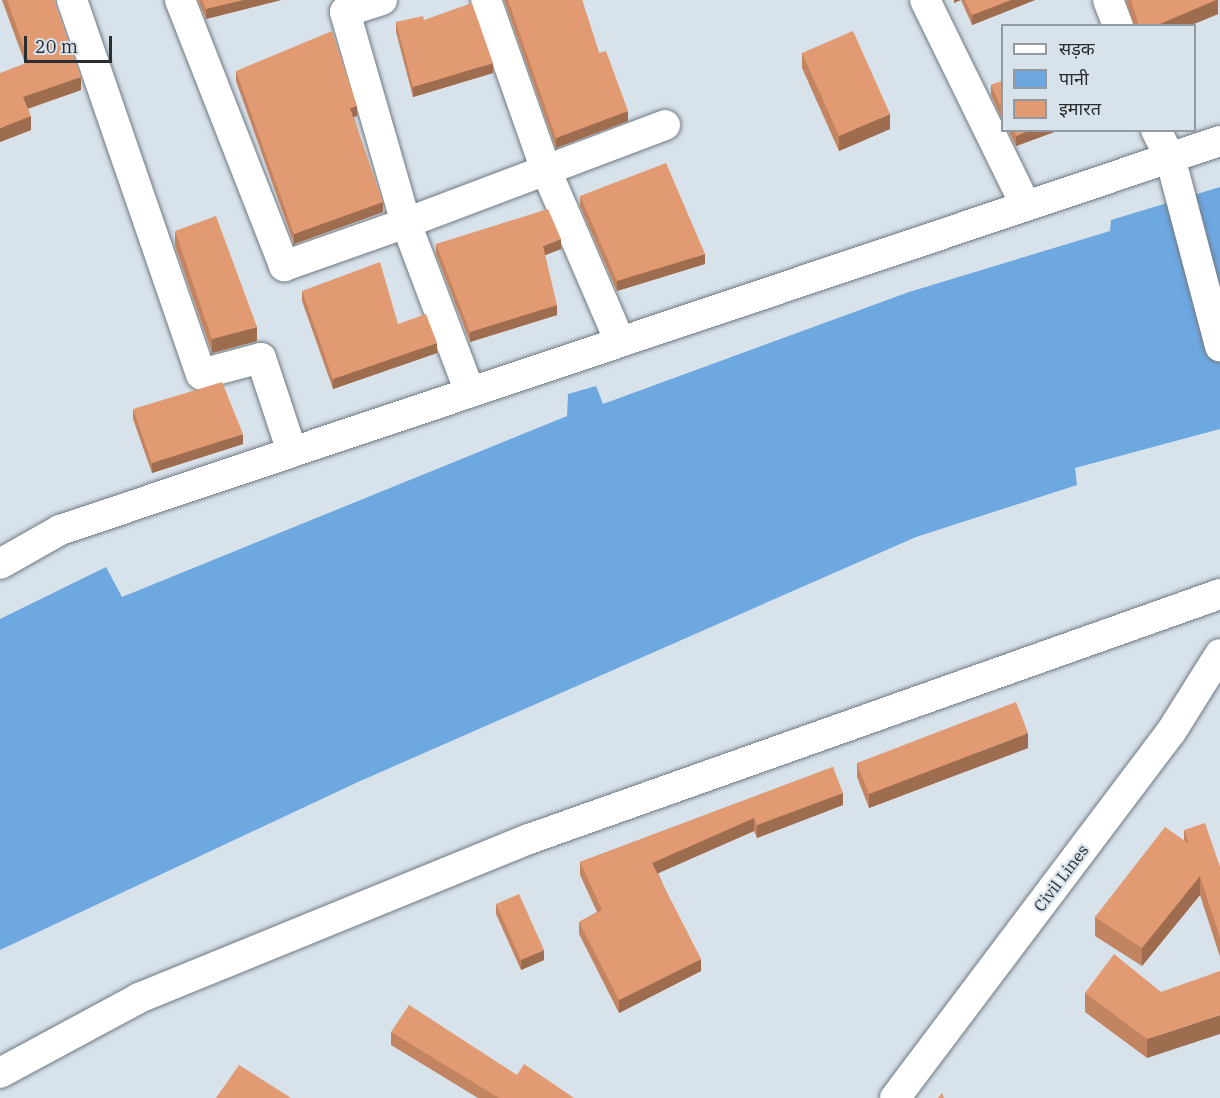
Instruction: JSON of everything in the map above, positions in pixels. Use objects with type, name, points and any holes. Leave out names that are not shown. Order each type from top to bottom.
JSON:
[{"type":"street","points":[[72,0],[201,374],[261,358],[292,452]]},
{"type":"street","points":[[180,0],[284,266],[406,223],[665,125]]},
{"type":"street","points":[[382,0],[345,12],[406,223],[470,392]]},
{"type":"street","points":[[486,0],[546,170],[614,328]]},
{"type":"street","points":[[925,0],[1026,206]]},
{"type":"street","points":[[1108,0],[1117,24]]},
{"type":"street","points":[[1157,132],[1174,169],[1220,346]]},
{"type":"street","points":[[0,564],[60,530],[1026,206],[1174,169],[1220,141]]},
{"type":"street","points":[[0,1073],[139,998],[529,839],[1220,594]]},
{"type":"street","name":"Civil Lines","points":[[895,1098],[1171,732],[1220,654]]},
{"type":"water","points":[[1220,187],[1220,429],[1075,468],[1077,485],[916,537],[358,782],[0,950],[0,619],[106,567],[122,597],[567,416],[568,394],[596,386],[603,404],[909,292],[1110,231],[1111,220]]},
{"type":"building","points":[[7,0],[54,0],[81,77],[23,97],[31,116],[0,128],[0,73],[29,62]]},
{"type":"building","points":[[202,0],[243,0],[206,9]]},
{"type":"building","points":[[508,0],[582,0],[599,53],[606,51],[628,111],[556,138]]},
{"type":"building","points":[[965,0],[1011,0],[972,15]]},
{"type":"building","points":[[1131,0],[1216,0],[1160,24],[1138,24]]},
{"type":"building","points":[[472,3],[493,63],[413,87],[396,22],[423,16],[424,20]]},
{"type":"building","points":[[332,31],[357,106],[350,108],[383,202],[294,234],[236,71]]},
{"type":"building","points":[[853,31],[890,114],[839,136],[802,53]]},
{"type":"building","points":[[1001,81],[1001,107],[991,85]]},
{"type":"building","points":[[1014,132],[1026,132],[1016,136]]},
{"type":"building","points":[[666,163],[705,254],[617,281],[580,196]]},
{"type":"building","points":[[548,209],[561,239],[543,246],[557,305],[470,332],[436,244]]},
{"type":"building","points":[[216,216],[257,327],[212,339],[175,231]]},
{"type":"building","points":[[380,262],[398,324],[426,314],[437,343],[333,379],[302,291]]},
{"type":"building","points":[[222,382],[243,434],[152,463],[133,409]]},
{"type":"building","points":[[1016,702],[1028,733],[869,794],[857,763]]},
{"type":"building","points":[[833,767],[843,793],[757,825],[754,818],[652,863],[701,959],[619,1000],[579,922],[602,910],[580,862]]},
{"type":"building","points":[[1205,823],[1220,867],[1220,938],[1200,876],[1142,948],[1095,917],[1165,827],[1189,844],[1184,830]]},
{"type":"building","points":[[519,894],[544,950],[521,960],[496,904]]},
{"type":"building","points":[[1114,954],[1161,992],[1220,971],[1220,1015],[1147,1039],[1085,993]]},
{"type":"building","points":[[409,1005],[517,1075],[524,1064],[574,1098],[499,1098],[391,1032]]},
{"type":"building","points":[[239,1065],[291,1098],[216,1098]]}]
